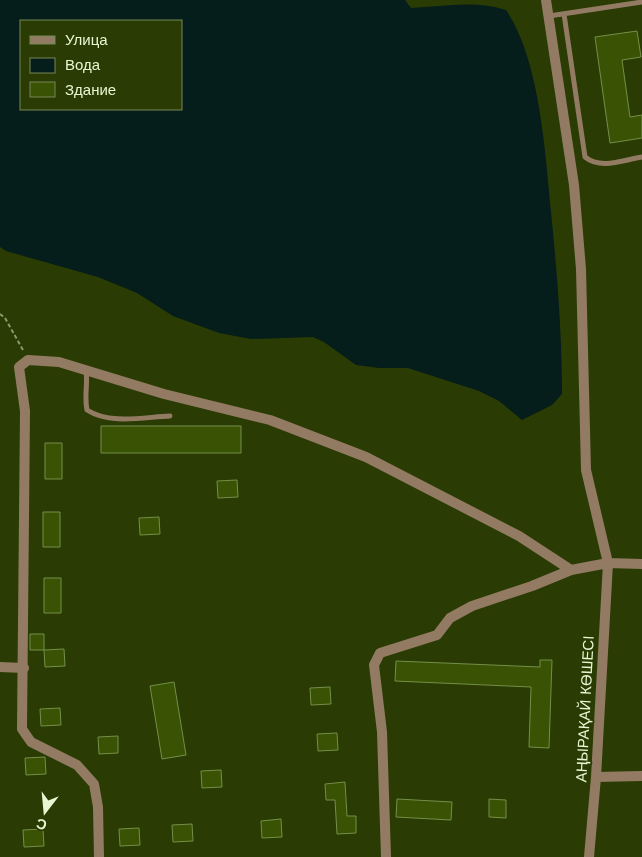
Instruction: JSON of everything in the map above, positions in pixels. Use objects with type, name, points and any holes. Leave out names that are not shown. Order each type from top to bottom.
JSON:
[{"type":"street","name":"АҢЫРАҚАЙ КӨШЕСІ","points":[[546,0],[574,186],[581,269],[586,470],[608,563],[596,777],[589,857]]},
{"type":"street","points":[[99,857],[98,807],[94,784],[77,764],[30,742],[22,728],[25,411],[19,367],[28,360],[60,362],[164,394],[270,420],[366,457],[519,536],[570,570]]},
{"type":"street","points":[[386,857],[382,732],[374,665],[380,653],[437,635],[450,618],[472,606],[532,586],[570,570],[608,563],[642,564]]},
{"type":"street","points":[[0,667],[24,668]]},
{"type":"street","points":[[596,777],[642,776]]},
{"type":"lane","points":[[549,16],[642,2]]},
{"type":"lane","points":[[564,14],[585,157],[593,164],[605,164],[642,157]]},
{"type":"lane","points":[[85,370],[88,386],[85,400],[87,410],[92,413],[106,418],[170,416]]},
{"type":"path","points":[[0,314],[5,318],[28,360]]},
{"type":"water","points":[[0,0],[405,0],[411,8],[460,4],[495,7],[506,10],[517,31],[527,54],[539,107],[557,280],[562,394],[552,405],[522,420],[499,401],[479,391],[408,368],[379,368],[356,365],[324,342],[313,337],[251,339],[219,333],[173,316],[137,293],[98,277],[6,251],[0,247]]},
{"type":"building","points":[[637,31],[641,57],[622,60],[630,117],[642,115],[642,138],[610,143],[595,37]]},
{"type":"building","points":[[101,426],[241,426],[241,453],[101,453]]},
{"type":"building","points":[[45,443],[62,443],[62,479],[45,479]]},
{"type":"building","points":[[237,480],[238,497],[218,498],[217,481]]},
{"type":"building","points":[[43,512],[60,512],[60,547],[43,547]]},
{"type":"building","points":[[159,517],[160,534],[140,535],[139,518]]},
{"type":"building","points":[[44,578],[61,578],[61,613],[44,613]]},
{"type":"building","points":[[30,634],[44,634],[44,650],[30,650]]},
{"type":"building","points":[[64,649],[65,666],[45,667],[44,650]]},
{"type":"building","points":[[540,660],[552,660],[549,748],[529,747],[531,687],[395,681],[396,661],[540,667]]},
{"type":"building","points":[[174,682],[186,755],[162,759],[150,686]]},
{"type":"building","points":[[330,687],[331,704],[311,705],[310,688]]},
{"type":"building","points":[[60,708],[61,725],[41,726],[40,709]]},
{"type":"building","points":[[337,733],[338,750],[318,751],[317,734]]},
{"type":"building","points":[[118,736],[118,753],[99,754],[98,737]]},
{"type":"building","points":[[45,757],[46,774],[26,775],[25,758]]},
{"type":"building","points":[[221,770],[222,787],[202,788],[201,771]]},
{"type":"building","points":[[345,782],[347,816],[356,816],[356,833],[337,834],[335,800],[326,800],[325,784]]},
{"type":"building","points":[[397,799],[452,802],[451,820],[396,817]]},
{"type":"building","points":[[489,799],[506,800],[506,818],[489,817]]},
{"type":"building","points":[[281,819],[282,837],[262,838],[261,821]]},
{"type":"building","points":[[192,824],[193,841],[173,842],[172,825]]},
{"type":"building","points":[[139,828],[140,845],[120,846],[119,829]]},
{"type":"building","points":[[43,829],[44,846],[24,847],[23,830]]}]
